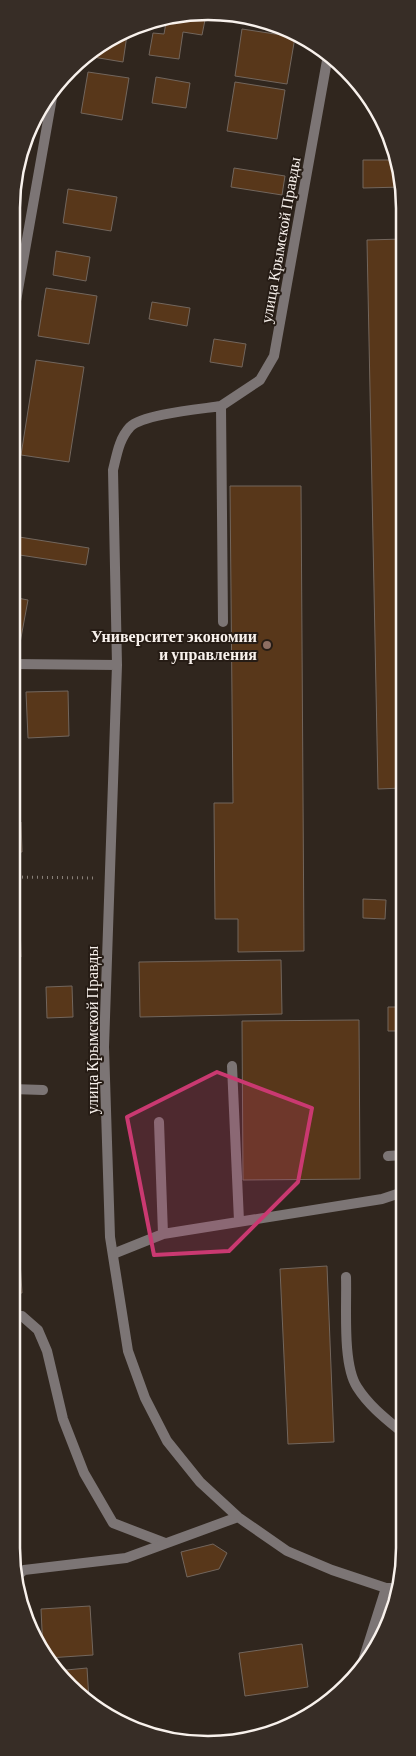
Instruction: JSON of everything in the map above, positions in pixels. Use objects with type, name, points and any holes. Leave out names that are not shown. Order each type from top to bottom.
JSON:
[{"type":"street","name":"улица Крымской Правды","points":[[327,63],[274,356],[260,380],[221,406],[169,413],[132,425],[119,443],[113,470],[117,665],[104,1047],[110,1237],[128,1351],[145,1398],[167,1441],[200,1482],[238,1517],[287,1551],[332,1570],[386,1588],[392,1588]]},
{"type":"street","points":[[20,278],[50,106]]},
{"type":"street","points":[[221,406],[223,622]]},
{"type":"street","points":[[20,664],[117,665]]},
{"type":"street","points":[[232,1066],[239,1221]]},
{"type":"street","points":[[20,1089],[44,1090]]},
{"type":"street","points":[[159,1122],[163,1234]]},
{"type":"street","points":[[388,1156],[396,1155]]},
{"type":"street","points":[[113,1254],[163,1234],[382,1199],[396,1194]]},
{"type":"street","points":[[346,1277],[348,1366],[356,1386],[377,1413],[396,1428]]},
{"type":"street","points":[[20,1316],[38,1330],[47,1351],[63,1419],[73,1446],[84,1473],[113,1523],[166,1543]]},
{"type":"street","points":[[22,1572],[24,1570],[126,1558],[238,1517]]},
{"type":"street","points":[[367,1647],[386,1588]]},
{"type":"path","points":[[20,877],[110,878]]},
{"type":"highlighted area","points":[[217,1072],[312,1108],[298,1182],[229,1251],[154,1255],[127,1117]]},
{"type":"building","points":[[205,20],[202,35],[183,32],[179,59],[149,55],[153,33],[164,34],[166,25]]},
{"type":"building","points":[[242,29],[282,35],[294,41],[287,84],[235,76]]},
{"type":"building","points":[[127,38],[123,62],[96,58]]},
{"type":"building","points":[[88,72],[129,78],[122,120],[81,113]]},
{"type":"building","points":[[156,77],[190,83],[186,108],[152,103]]},
{"type":"building","points":[[235,82],[285,90],[277,139],[227,131]]},
{"type":"building","points":[[363,160],[390,160],[395,187],[363,188]]},
{"type":"building","points":[[234,168],[285,176],[282,195],[231,187]]},
{"type":"building","points":[[68,189],[117,197],[111,231],[63,223]]},
{"type":"building","points":[[396,239],[396,788],[378,789],[367,240]]},
{"type":"building","points":[[56,251],[90,257],[86,281],[53,275]]},
{"type":"building","points":[[46,288],[97,296],[89,344],[38,336]]},
{"type":"building","points":[[152,302],[190,308],[187,326],[149,319]]},
{"type":"building","points":[[214,339],[246,344],[242,367],[210,362]]},
{"type":"building","points":[[36,360],[84,367],[69,462],[21,455]]},
{"type":"building","name":"Университет экономии и управления","points":[[230,486],[301,486],[304,951],[238,952],[238,919],[215,919],[214,803],[233,803]]},
{"type":"building","points":[[20,537],[89,548],[86,565],[20,555]]},
{"type":"building","points":[[20,598],[28,600],[20,643]]},
{"type":"building","points":[[68,691],[69,736],[28,738],[26,692]]},
{"type":"building","points":[[20,822],[21,822],[22,852],[20,852]]},
{"type":"building","points":[[363,899],[386,900],[385,919],[363,918]]},
{"type":"building","points":[[20,923],[21,957],[20,957]]},
{"type":"building","points":[[281,960],[282,1014],[140,1017],[139,962]]},
{"type":"building","points":[[72,986],[73,1017],[47,1018],[46,987]]},
{"type":"building","points":[[388,1007],[396,1007],[396,1031],[388,1031]]},
{"type":"building","points":[[359,1020],[360,1179],[243,1180],[242,1021]]},
{"type":"building","points":[[20,1261],[22,1293],[20,1293]]},
{"type":"building","points":[[327,1266],[334,1442],[288,1444],[280,1269]]},
{"type":"building","points":[[213,1544],[227,1553],[219,1569],[187,1577],[181,1552]]},
{"type":"building","points":[[90,1606],[93,1655],[56,1657],[42,1637],[41,1609]]},
{"type":"building","points":[[302,1644],[308,1687],[245,1696],[239,1653]]},
{"type":"building","points":[[87,1668],[89,1693],[75,1681],[65,1670]]},
{"type":"place","name":"Университет экономии и управления","points":[[267,645]]}]
